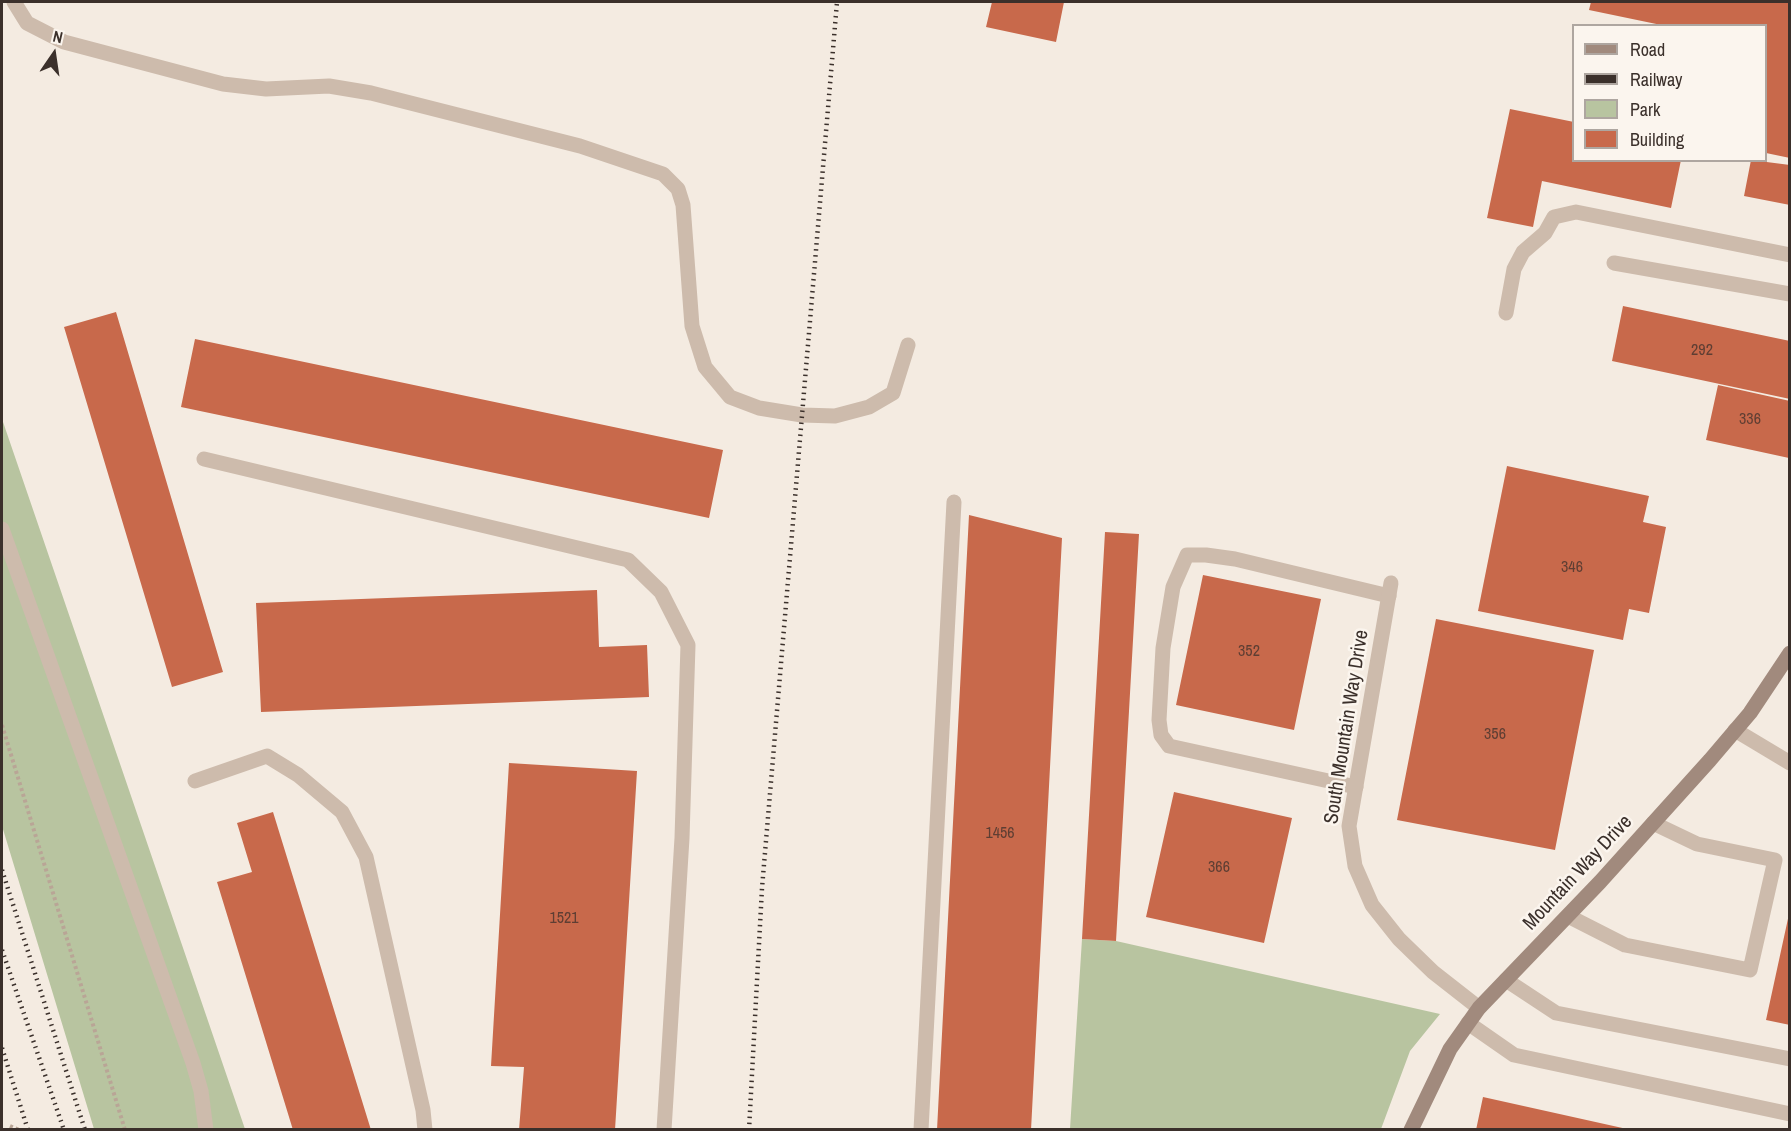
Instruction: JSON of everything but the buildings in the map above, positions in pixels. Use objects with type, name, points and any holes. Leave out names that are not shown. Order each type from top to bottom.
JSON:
[{"type":"street","points":[[14,2],[27,23],[64,42],[223,84],[266,89],[329,86],[371,93],[580,146],[663,174],[678,189],[683,205],[692,326],[705,367],[730,397],[759,408],[802,415],[835,416],[868,407],[893,393],[908,345]]},
{"type":"street","points":[[1506,313],[1514,269],[1523,252],[1545,233],[1554,217],[1576,212],[1790,255]]},
{"type":"street","points":[[1614,263],[1790,294]]},
{"type":"street","points":[[204,459],[628,560],[661,592],[688,645],[682,838],[664,1130]]},
{"type":"street","points":[[921,1130],[954,502]]},
{"type":"street","points":[[2,529],[193,1063],[201,1091],[206,1130]]},
{"type":"street","name":"South Mountain Way Drive","points":[[1356,787],[1169,746],[1161,735],[1159,720],[1163,648],[1173,587],[1187,555],[1235,559],[1390,590],[1356,787],[1349,826],[1355,866],[1372,905],[1407,947],[1433,972],[1479,1008]]},
{"type":"street","name":"Mountain Way Drive","points":[[1411,1130],[1431,1083],[1479,1008],[1568,916],[1735,730],[1790,653]]},
{"type":"street","points":[[1735,730],[1790,763]]},
{"type":"street","points":[[195,781],[267,756],[298,775],[342,812],[366,858],[423,1110],[425,1130]]},
{"type":"street","points":[[1568,916],[1625,945],[1750,970],[1775,860],[1697,844],[1653,823]]},
{"type":"street","points":[[1506,980],[1556,1012],[1790,1059]]},
{"type":"street","points":[[1468,1023],[1514,1055],[1790,1114]]},
{"type":"path","points":[[2,725],[125,1130]]},
{"type":"path","points":[[10,1126],[19,1130]]},
{"type":"green space","points":[[2,419],[245,1129],[94,1129],[2,826]]},
{"type":"green space","points":[[1082,939],[1116,941],[1440,1014],[1410,1051],[1381,1129],[1070,1129]]},
{"type":"railway","points":[[749,1130],[762,888],[837,2]]},
{"type":"railway","points":[[2,870],[85,1130]]},
{"type":"railway","points":[[2,950],[64,1130]]},
{"type":"railway","points":[[2,1048],[28,1130]]}]
